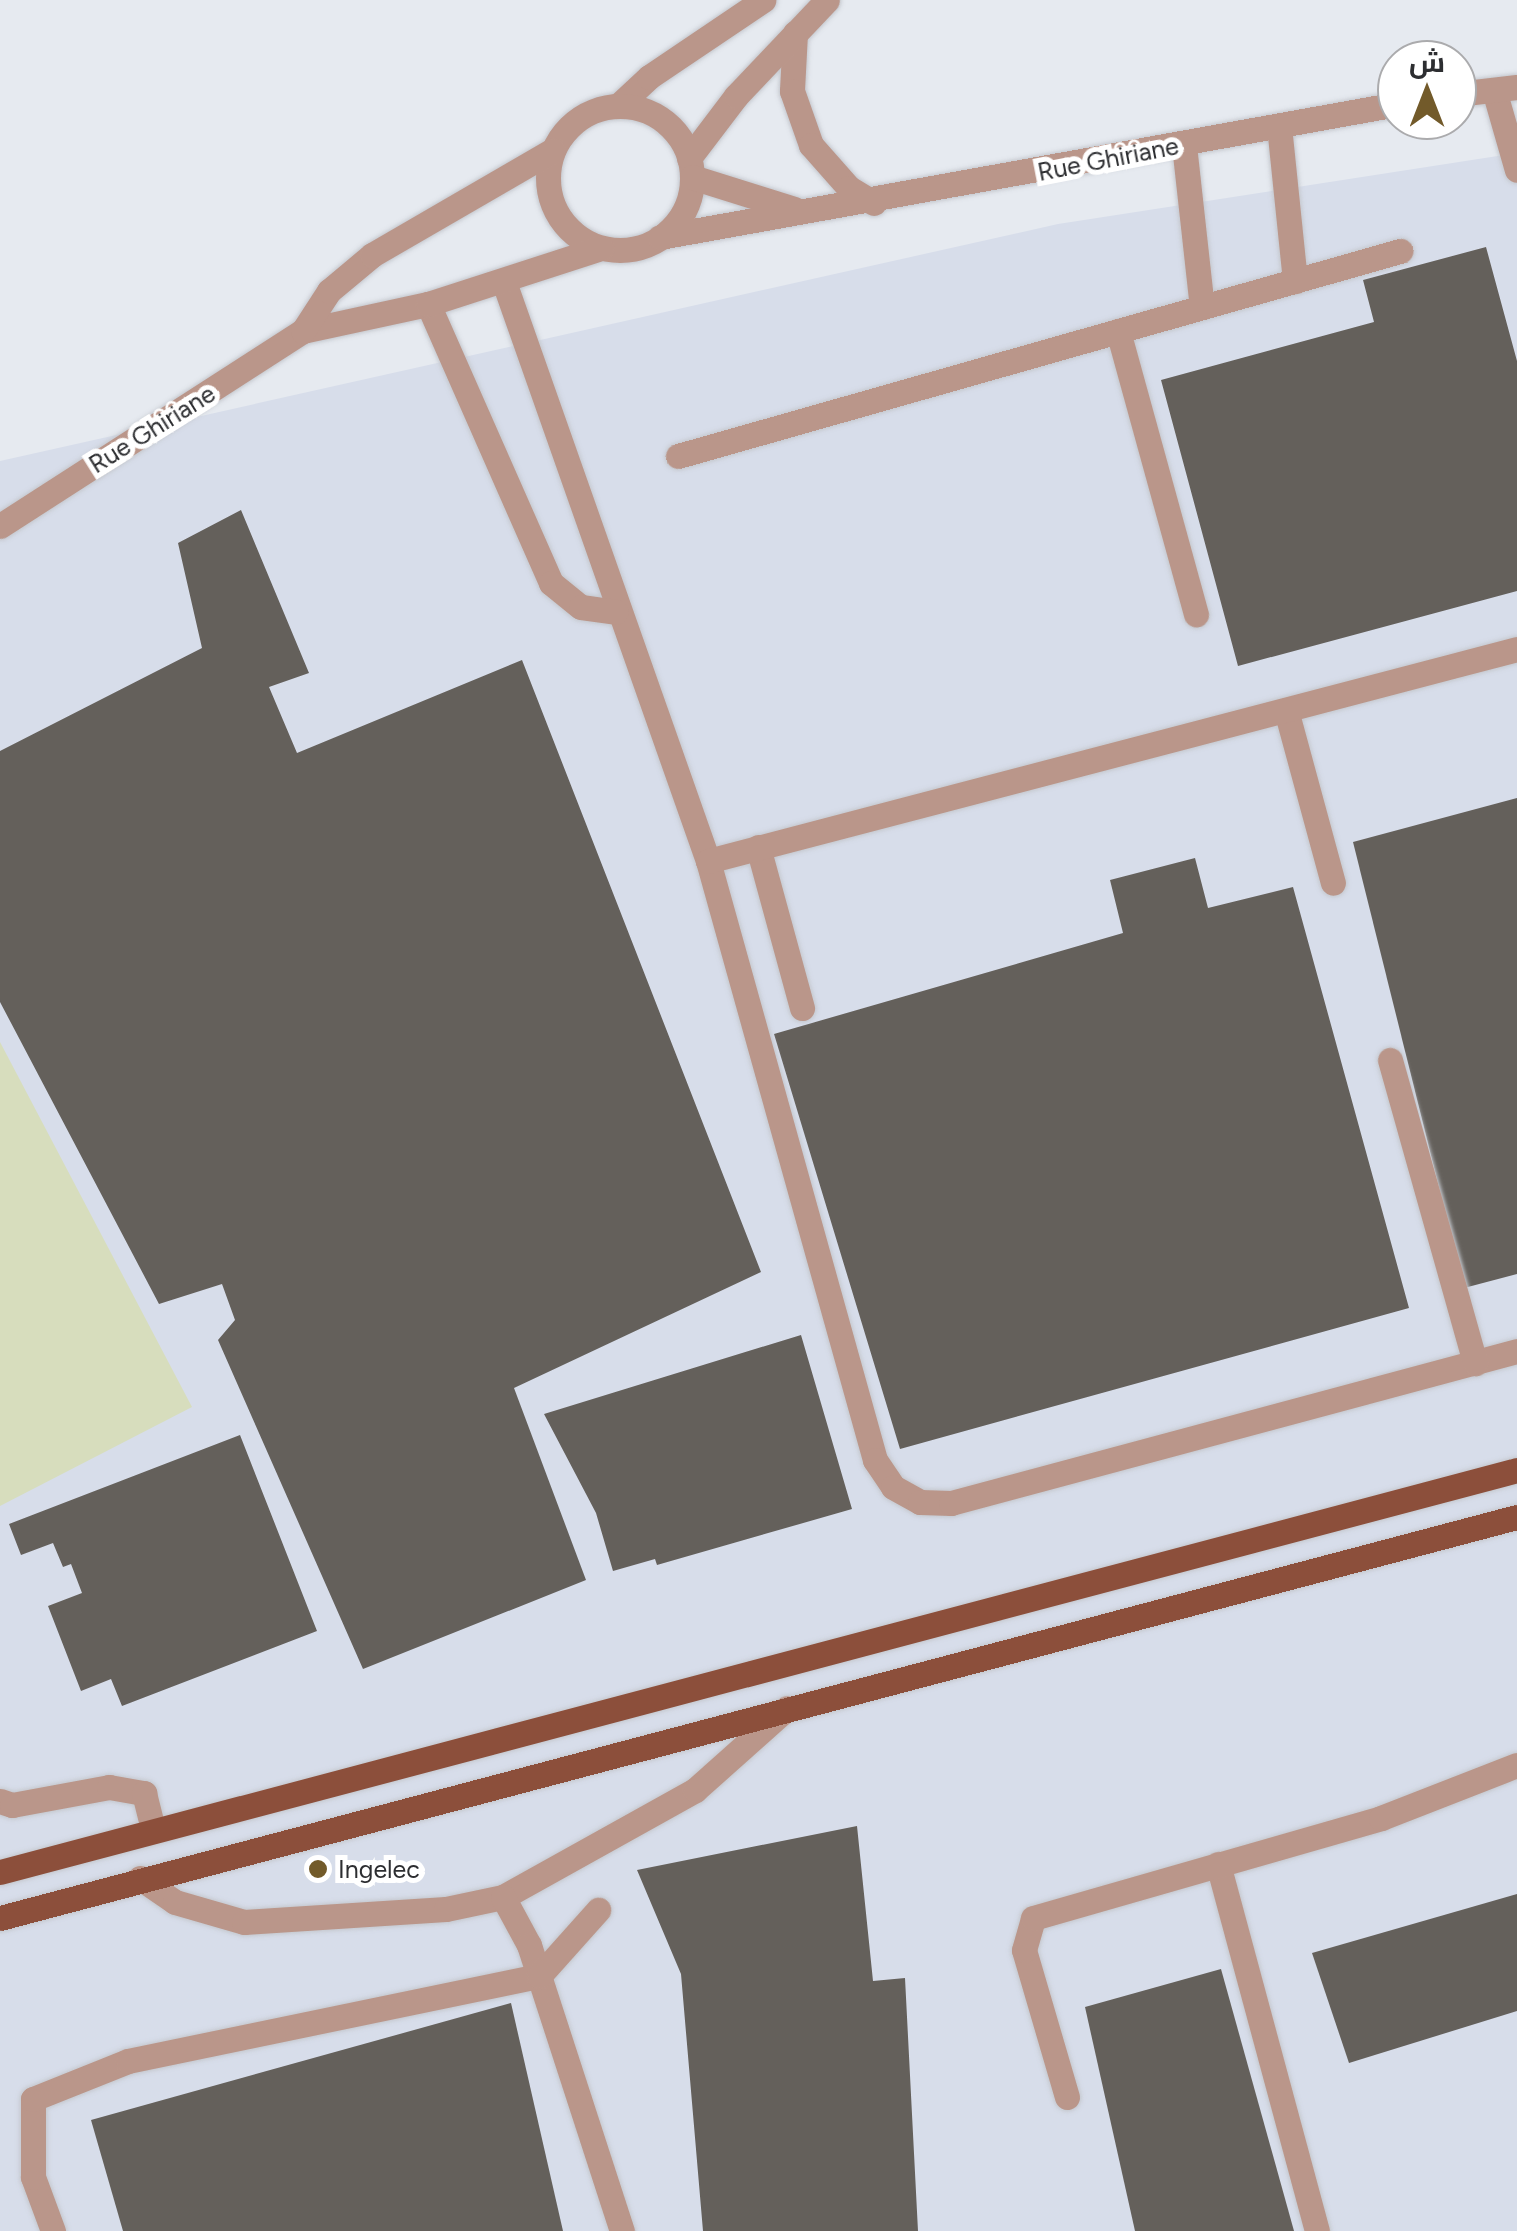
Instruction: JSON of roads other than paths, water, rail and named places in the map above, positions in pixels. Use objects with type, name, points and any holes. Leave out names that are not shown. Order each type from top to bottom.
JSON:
[{"type":"main road","points":[[0,1872],[1517,1470]]},
{"type":"main road","points":[[0,1918],[1517,1517]]},
{"type":"street","points":[[763,0],[659,70],[618,106],[580,118],[554,150],[548,169],[554,209],[574,233],[601,248],[622,250],[660,238],[678,222],[691,168],[795,33],[828,0]]},
{"type":"street","points":[[795,33],[792,91],[811,145],[849,188],[874,203]]},
{"type":"street","points":[[1477,92],[1506,89],[1517,170]]},
{"type":"street","points":[[618,106],[655,115],[691,168]]},
{"type":"street","name":"Rue Ghiriane","points":[[660,238],[819,214],[1377,108]]},
{"type":"street","points":[[1279,126],[1294,281]]},
{"type":"street","points":[[1184,144],[1202,307]]},
{"type":"street","name":"Rue Ghiriane","points":[[303,331],[329,291],[372,255],[554,150]]},
{"type":"street","name":"Rue Ghiriane","points":[[691,168],[819,214]]},
{"type":"street","name":"Rue Ghiriane","points":[[0,526],[303,331],[428,304],[601,248]]},
{"type":"street","points":[[678,456],[1400,251]]},
{"type":"street","points":[[504,282],[616,612],[708,861],[875,1460],[905,1496],[951,1503],[1517,1352]]},
{"type":"street","points":[[428,304],[551,582],[581,606],[616,612]]},
{"type":"street","points":[[1118,331],[1196,614]]},
{"type":"street","points":[[708,861],[1517,649]]},
{"type":"street","points":[[1286,710],[1333,884]]},
{"type":"street","points":[[758,848],[802,1008]]},
{"type":"street","points":[[1390,1060],[1476,1362]]},
{"type":"street","points":[[140,1878],[175,1902],[244,1922],[446,1909],[503,1897],[695,1790],[787,1708]]},
{"type":"street","points":[[1067,2097],[1024,1950],[1026,1928],[1043,1910],[1381,1818],[1517,1765]]},
{"type":"street","points":[[0,1802],[12,1805],[109,1787],[144,1793],[153,1830]]},
{"type":"street","points":[[1218,1864],[1317,2231]]},
{"type":"street","points":[[503,1897],[539,1976],[622,2231]]},
{"type":"street","points":[[53,2231],[32,2177],[32,2099],[128,2061],[539,1976],[598,1910]]},
{"type":"place","name":"Ingelec","points":[[318,1869]]}]
